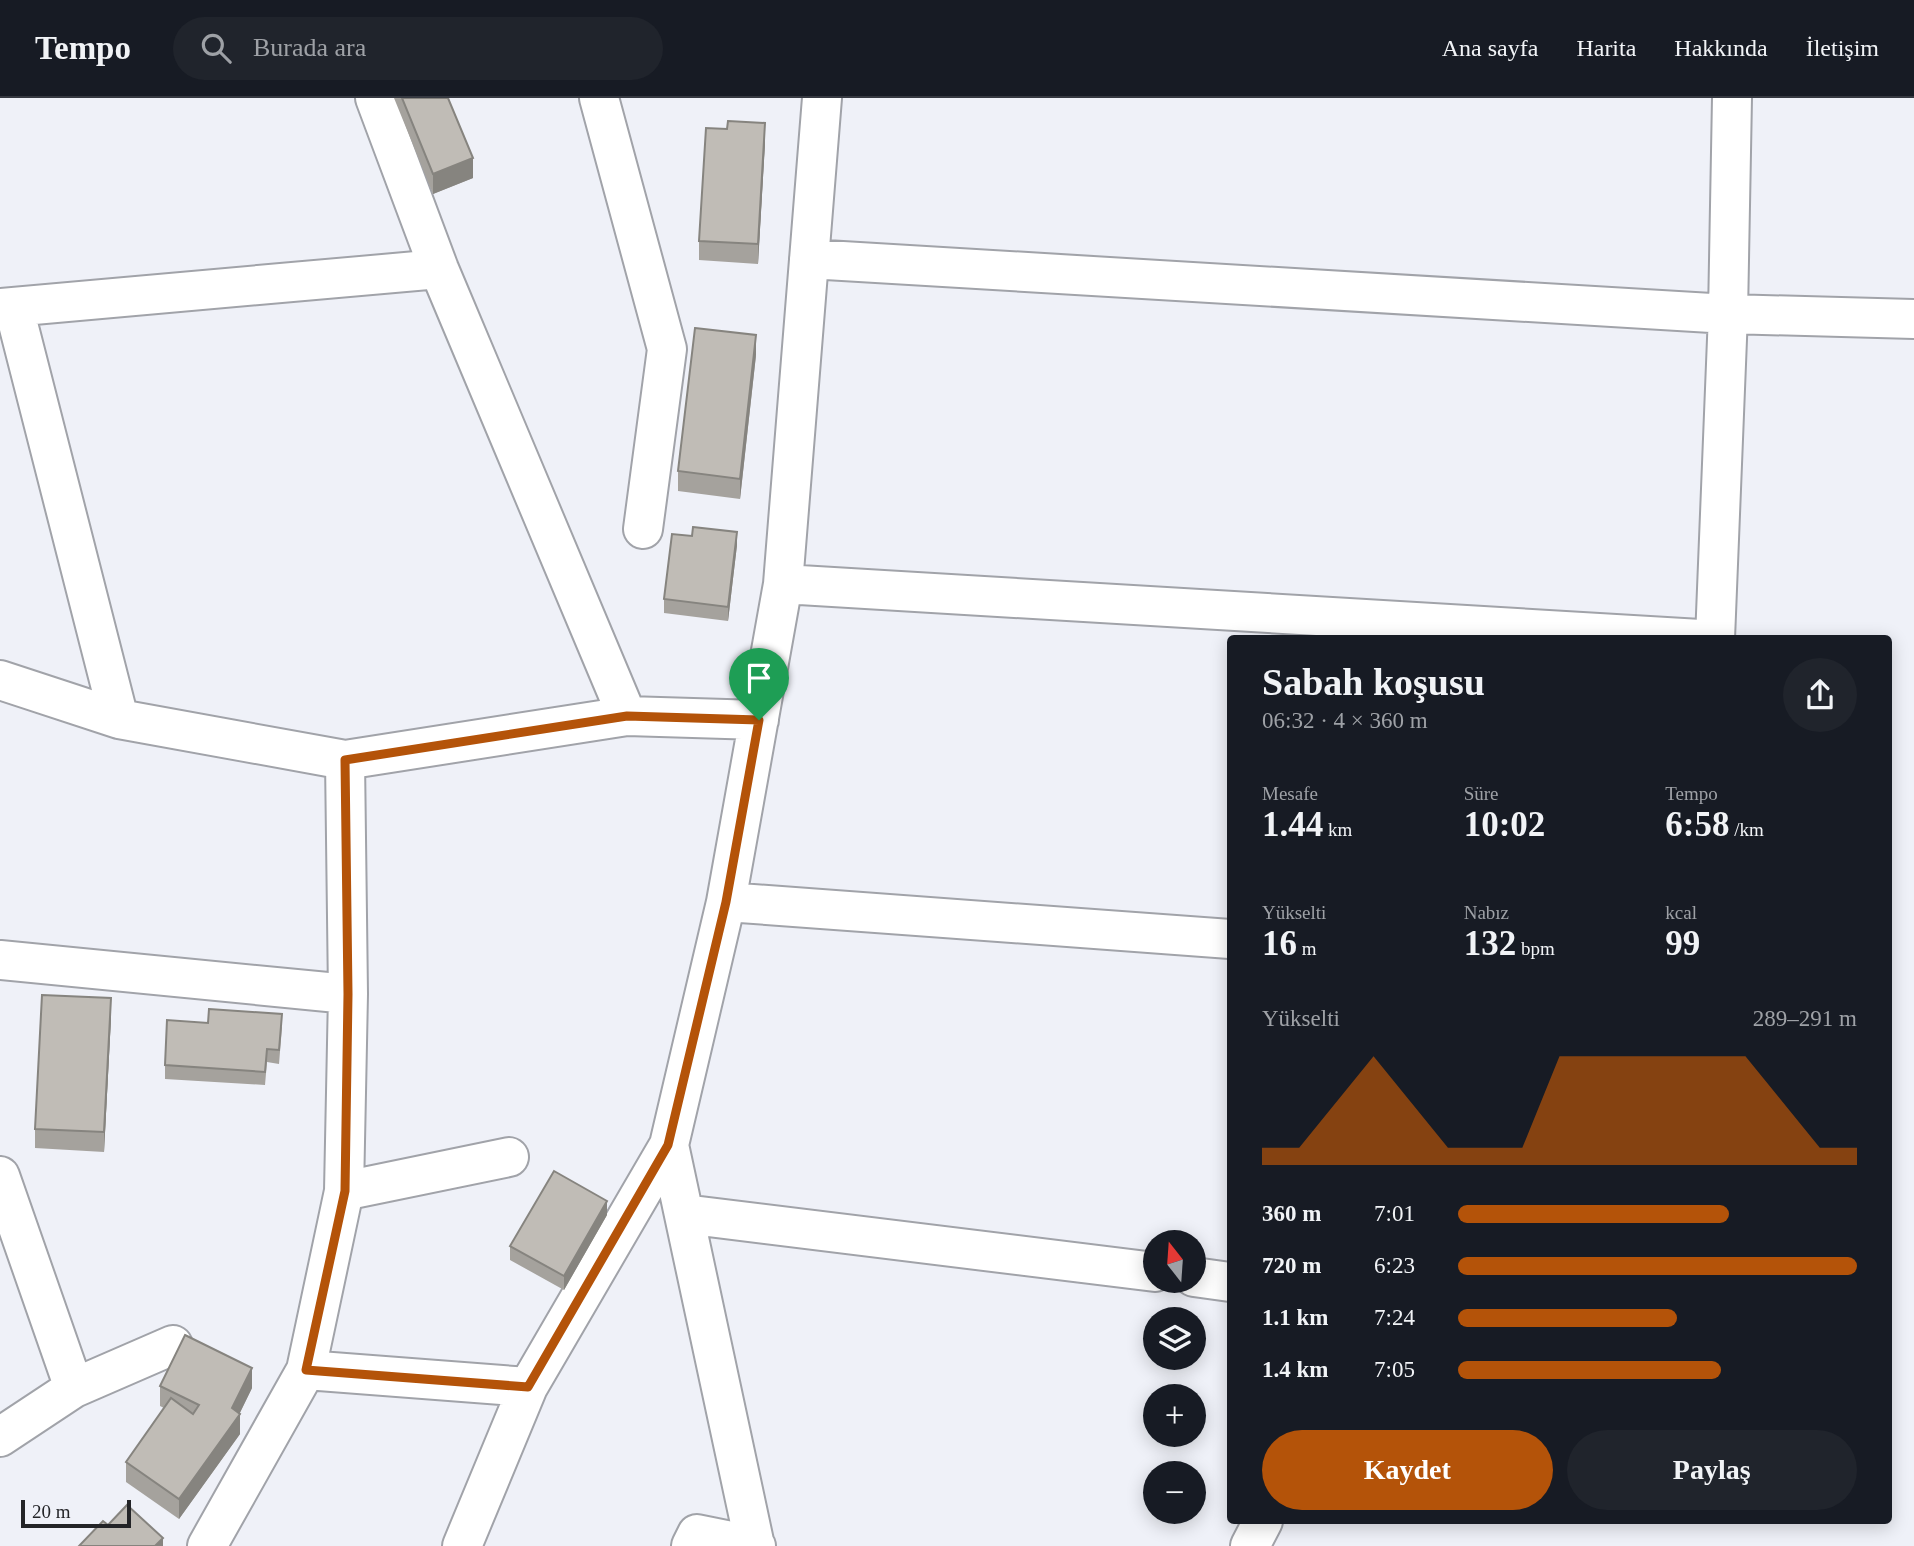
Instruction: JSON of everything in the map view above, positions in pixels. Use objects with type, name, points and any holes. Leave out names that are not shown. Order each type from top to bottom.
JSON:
[{"type":"street","points":[[375,98],[439,269],[627,716]]},
{"type":"street","points":[[599,98],[667,349],[643,529]]},
{"type":"street","points":[[462,1546],[528,1387],[668,1145],[726,902],[783,584],[822,98]]},
{"type":"street","points":[[1715,635],[1728,314],[1732,98]]},
{"type":"street","points":[[809,260],[1728,314],[1914,319]]},
{"type":"street","points":[[119,719],[7,308],[439,269]]},
{"type":"street","points":[[783,584],[1633,635]]},
{"type":"street","points":[[0,680],[119,719],[345,760],[627,716],[759,720]]},
{"type":"street","points":[[207,1546],[306,1370],[345,1191],[348,994],[345,760]]},
{"type":"street","points":[[726,902],[1227,939]]},
{"type":"street","points":[[0,960],[348,994]]},
{"type":"street","points":[[668,1145],[756,1546],[697,1534],[691,1546]]},
{"type":"street","points":[[345,1191],[509,1157]]},
{"type":"street","points":[[0,1175],[74,1388]]},
{"type":"street","points":[[684,1214],[1143,1271]]},
{"type":"street","points":[[1206,1279],[1227,1282]]},
{"type":"street","points":[[0,1437],[74,1388],[173,1345]]},
{"type":"street","points":[[306,1370],[528,1387]]},
{"type":"street","points":[[1250,1546],[1262,1524]]},
{"type":"building","points":[[402,98],[448,98],[473,158],[433,174]]},
{"type":"building","points":[[728,121],[765,123],[758,244],[699,241],[706,128],[727,129]]},
{"type":"building","points":[[695,328],[756,335],[740,479],[678,471]]},
{"type":"building","points":[[693,527],[737,532],[728,607],[664,599],[672,534],[692,536]]},
{"type":"building","points":[[42,995],[111,998],[104,1132],[35,1129]]},
{"type":"building","points":[[209,1009],[282,1014],[279,1050],[267,1049],[265,1072],[165,1065],[167,1020],[208,1023]]},
{"type":"building","points":[[554,1171],[607,1201],[564,1276],[510,1246]]},
{"type":"building","points":[[185,1335],[252,1368],[232,1408],[240,1414],[179,1499],[126,1462],[171,1398],[193,1414],[199,1405],[160,1386]]},
{"type":"building","points":[[127,1505],[163,1538],[155,1546],[79,1546],[103,1521],[108,1525]]},
{"type":"route","points":[[627,716],[759,720],[726,902],[668,1145],[528,1387],[306,1370],[345,1191],[348,994],[345,760],[627,716]]}]
